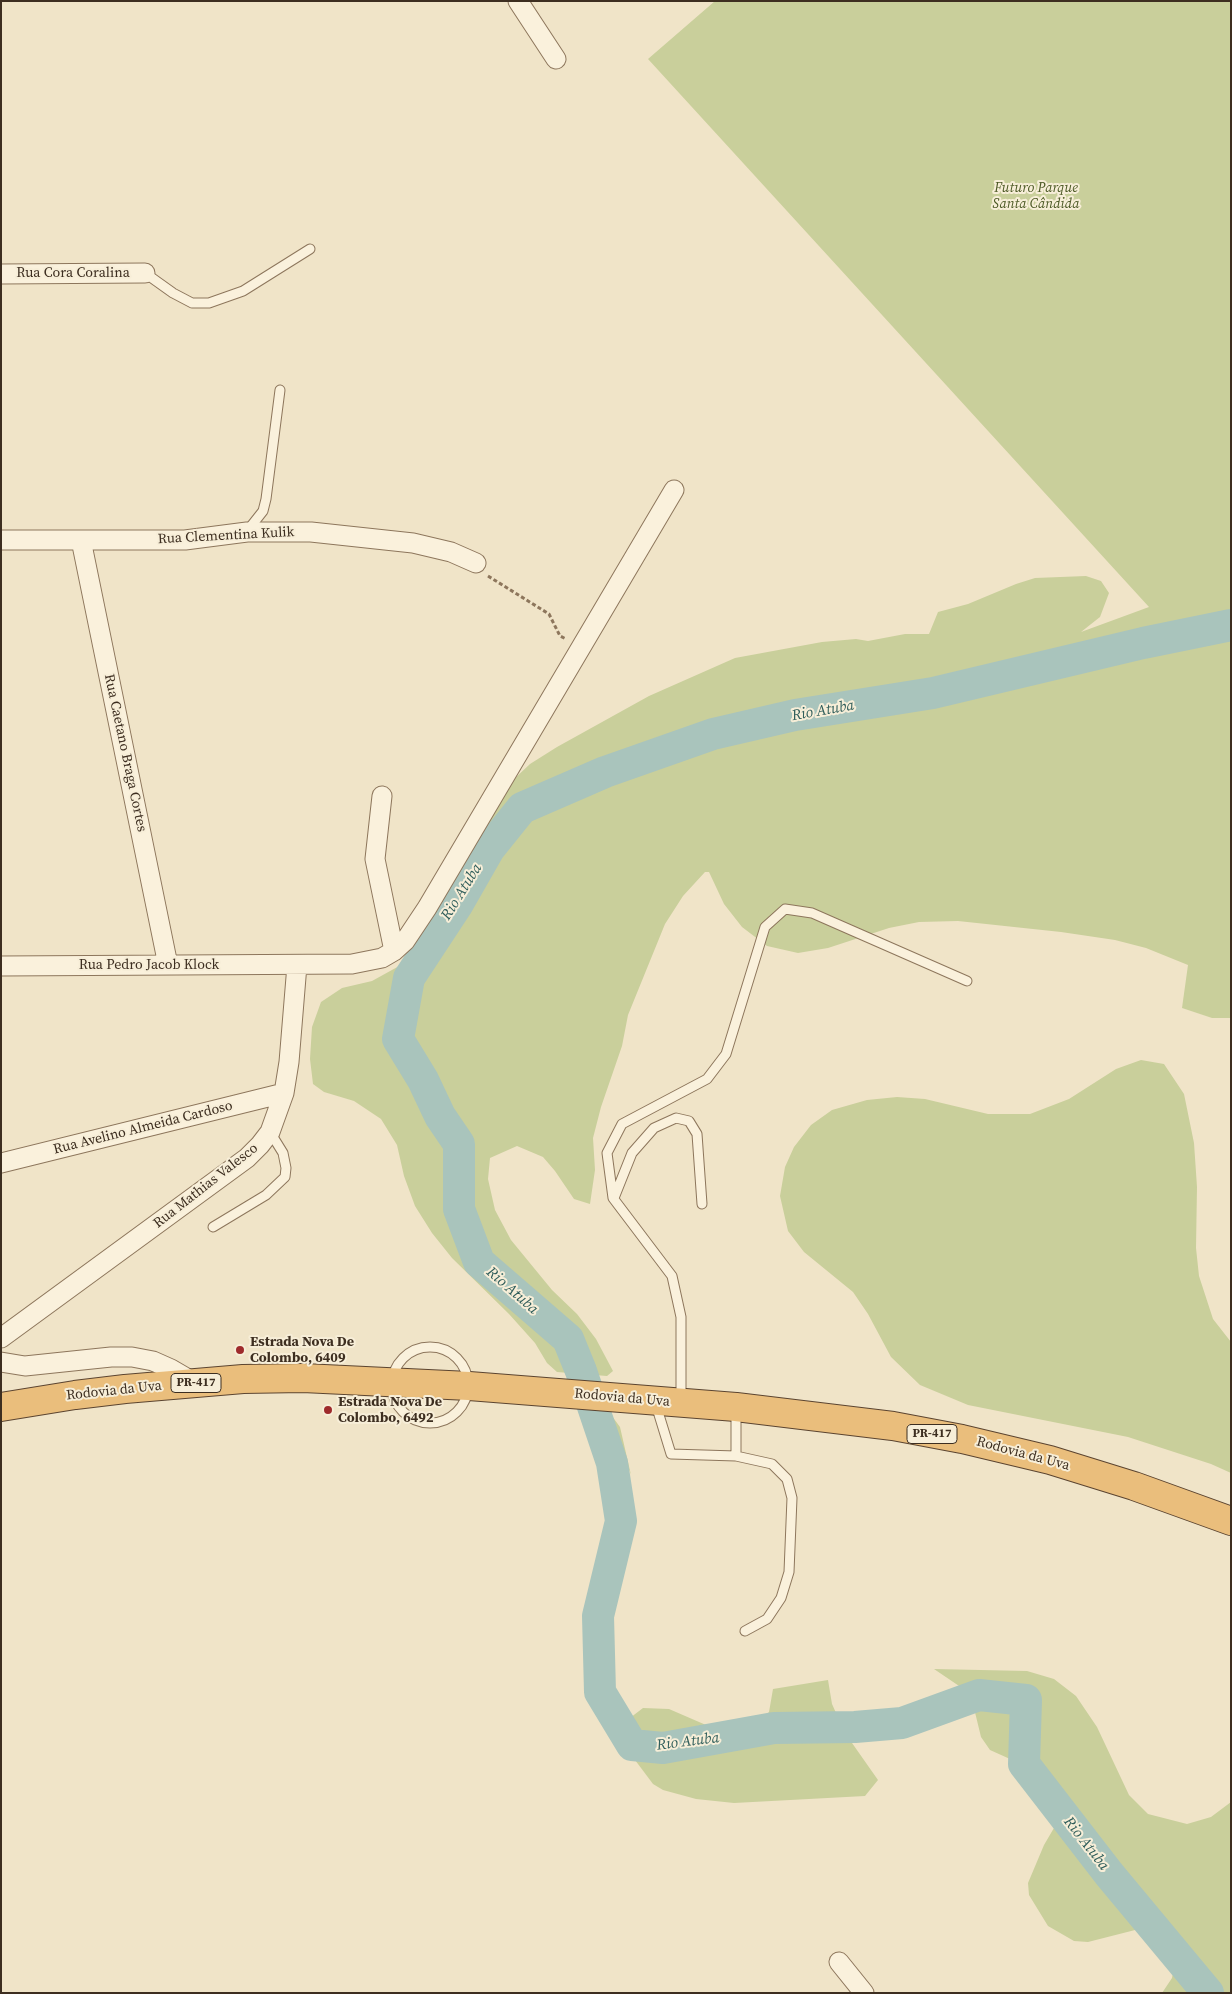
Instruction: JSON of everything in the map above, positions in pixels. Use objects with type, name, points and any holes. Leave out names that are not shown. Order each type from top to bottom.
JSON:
[{"type":"highway","name":"Rodovia da Uva","points":[[1,1407],[75,1395],[195,1383],[243,1379],[302,1378],[469,1386],[736,1407],[893,1426],[962,1439],[1068,1466],[1134,1486],[1231,1521]]},
{"type":"street","points":[[518,1],[556,59]]},
{"type":"street","name":"Rua Cora Coralina","points":[[1,274],[145,273]]},
{"type":"street","points":[[394,951],[405,941],[427,908],[674,490]]},
{"type":"street","name":"Rua Clementina Kulik","points":[[1,540],[185,540],[247,532],[311,532],[412,542],[451,552],[476,563]]},
{"type":"street","name":"Rua Caetano Braga Cortes","points":[[81,540],[168,965]]},
{"type":"street","points":[[382,796],[375,858],[394,951]]},
{"type":"street","name":"Rua Pedro Jacob Klock","points":[[1,966],[297,965],[368,961],[394,951]]},
{"type":"street","name":"Rua Mathias Valesco","points":[[1,1338],[247,1158],[260,1145],[270,1132],[284,1093],[289,1062],[297,965]]},
{"type":"street","name":"Rua Avelino Almeida Cardoso","points":[[1,1163],[284,1093]]},
{"type":"street","points":[[1,1362],[25,1366],[111,1357],[132,1357],[153,1361],[172,1369],[195,1383]]},
{"type":"street","points":[[839,1962],[864,1993]]},
{"type":"lane","points":[[145,273],[173,293],[192,303],[210,303],[243,291],[310,249]]},
{"type":"lane","points":[[247,532],[263,511],[266,499],[280,390]]},
{"type":"lane","points":[[682,1403],[681,1317],[672,1276],[613,1198],[607,1153],[622,1124],[707,1079],[726,1054],[765,928],[785,909],[812,913],[966,981]]},
{"type":"lane","points":[[613,1198],[632,1153],[654,1128],[676,1118],[689,1121],[698,1134],[702,1204]]},
{"type":"lane","points":[[212,1227],[266,1195],[285,1177],[286,1168],[283,1153],[270,1132]]},
{"type":"lane","points":[[432,1346],[451,1353],[465,1369],[469,1386],[462,1407],[447,1420],[428,1424],[409,1418],[396,1404],[392,1382],[397,1365],[412,1351],[432,1346]]},
{"type":"lane","points":[[654,1401],[671,1454],[736,1456],[772,1464],[787,1479],[792,1498],[789,1572],[781,1598],[766,1620],[745,1631]]},
{"type":"lane","points":[[736,1407],[736,1456]]},
{"type":"path","points":[[476,563],[484,574],[548,614],[560,636],[582,648]]},
{"type":"green space","name":"Futuro Parque Santa Cândida","points":[[715,1],[1231,1],[1231,1018],[1212,1018],[1182,1008],[1188,965],[1146,948],[1115,940],[958,921],[919,922],[889,928],[828,948],[798,953],[767,946],[742,927],[724,904],[709,872],[705,872],[683,896],[665,924],[628,1015],[622,1046],[601,1107],[593,1138],[595,1170],[590,1204],[574,1199],[543,1157],[517,1146],[490,1158],[488,1179],[495,1210],[511,1240],[552,1290],[577,1314],[596,1339],[613,1371],[607,1376],[557,1372],[547,1363],[535,1343],[509,1314],[452,1258],[432,1233],[415,1206],[404,1176],[397,1145],[381,1119],[354,1101],[324,1092],[313,1084],[310,1059],[312,1027],[321,1002],[342,988],[372,981],[401,965],[437,911],[500,799],[512,781],[530,764],[649,696],[735,658],[822,642],[856,639],[868,641],[905,634],[929,634],[938,612],[968,604],[1035,578],[1086,576],[1101,581],[1109,593],[1100,617],[1081,632],[1149,607],[648,59]]},
{"type":"green space","points":[[1141,1060],[1164,1064],[1184,1094],[1194,1143],[1197,1187],[1196,1248],[1199,1276],[1213,1319],[1231,1342],[1231,1473],[1211,1464],[1128,1437],[968,1405],[920,1385],[891,1357],[868,1314],[853,1292],[804,1252],[788,1231],[780,1196],[785,1167],[794,1147],[811,1125],[832,1110],[867,1100],[897,1097],[925,1099],[988,1114],[1030,1114],[1069,1099],[1116,1069]]},
{"type":"green space","points":[[606,1408],[620,1427],[631,1475],[619,1442],[604,1427]]},
{"type":"green space","points":[[934,1669],[1027,1671],[1054,1679],[1076,1696],[1097,1727],[1129,1795],[1148,1814],[1187,1824],[1211,1817],[1231,1802],[1231,1993],[1162,1993],[1172,1978],[1176,1957],[1159,1930],[1139,1929],[1088,1942],[1074,1941],[1048,1926],[1029,1895],[1028,1883],[1044,1845],[1061,1816],[1057,1790],[1050,1777],[990,1750],[981,1737],[973,1704],[965,1690]]},
{"type":"green space","points":[[828,1680],[832,1704],[845,1733],[878,1780],[865,1796],[734,1803],[696,1799],[663,1790],[653,1784],[626,1748],[626,1721],[643,1708],[669,1709],[706,1725],[741,1730],[756,1725],[769,1712],[773,1689]]},
{"type":"waterway","name":"Rio Atuba","points":[[1208,1993],[1109,1874],[1024,1764],[1026,1700],[979,1695],[902,1723],[855,1727],[774,1728],[663,1748],[632,1745],[600,1692],[598,1616],[621,1521],[612,1463],[581,1371],[568,1339],[479,1262],[459,1209],[459,1144],[440,1116],[423,1080],[398,1039],[409,978],[457,905],[489,849],[522,808],[605,772],[713,734],[795,715],[933,693],[1143,643],[1231,625]]},
{"type":"place","name":"Estrada Nova De Colombo, 6409","points":[[240,1350]]},
{"type":"place","name":"Estrada Nova De Colombo, 6492","points":[[328,1410]]}]
